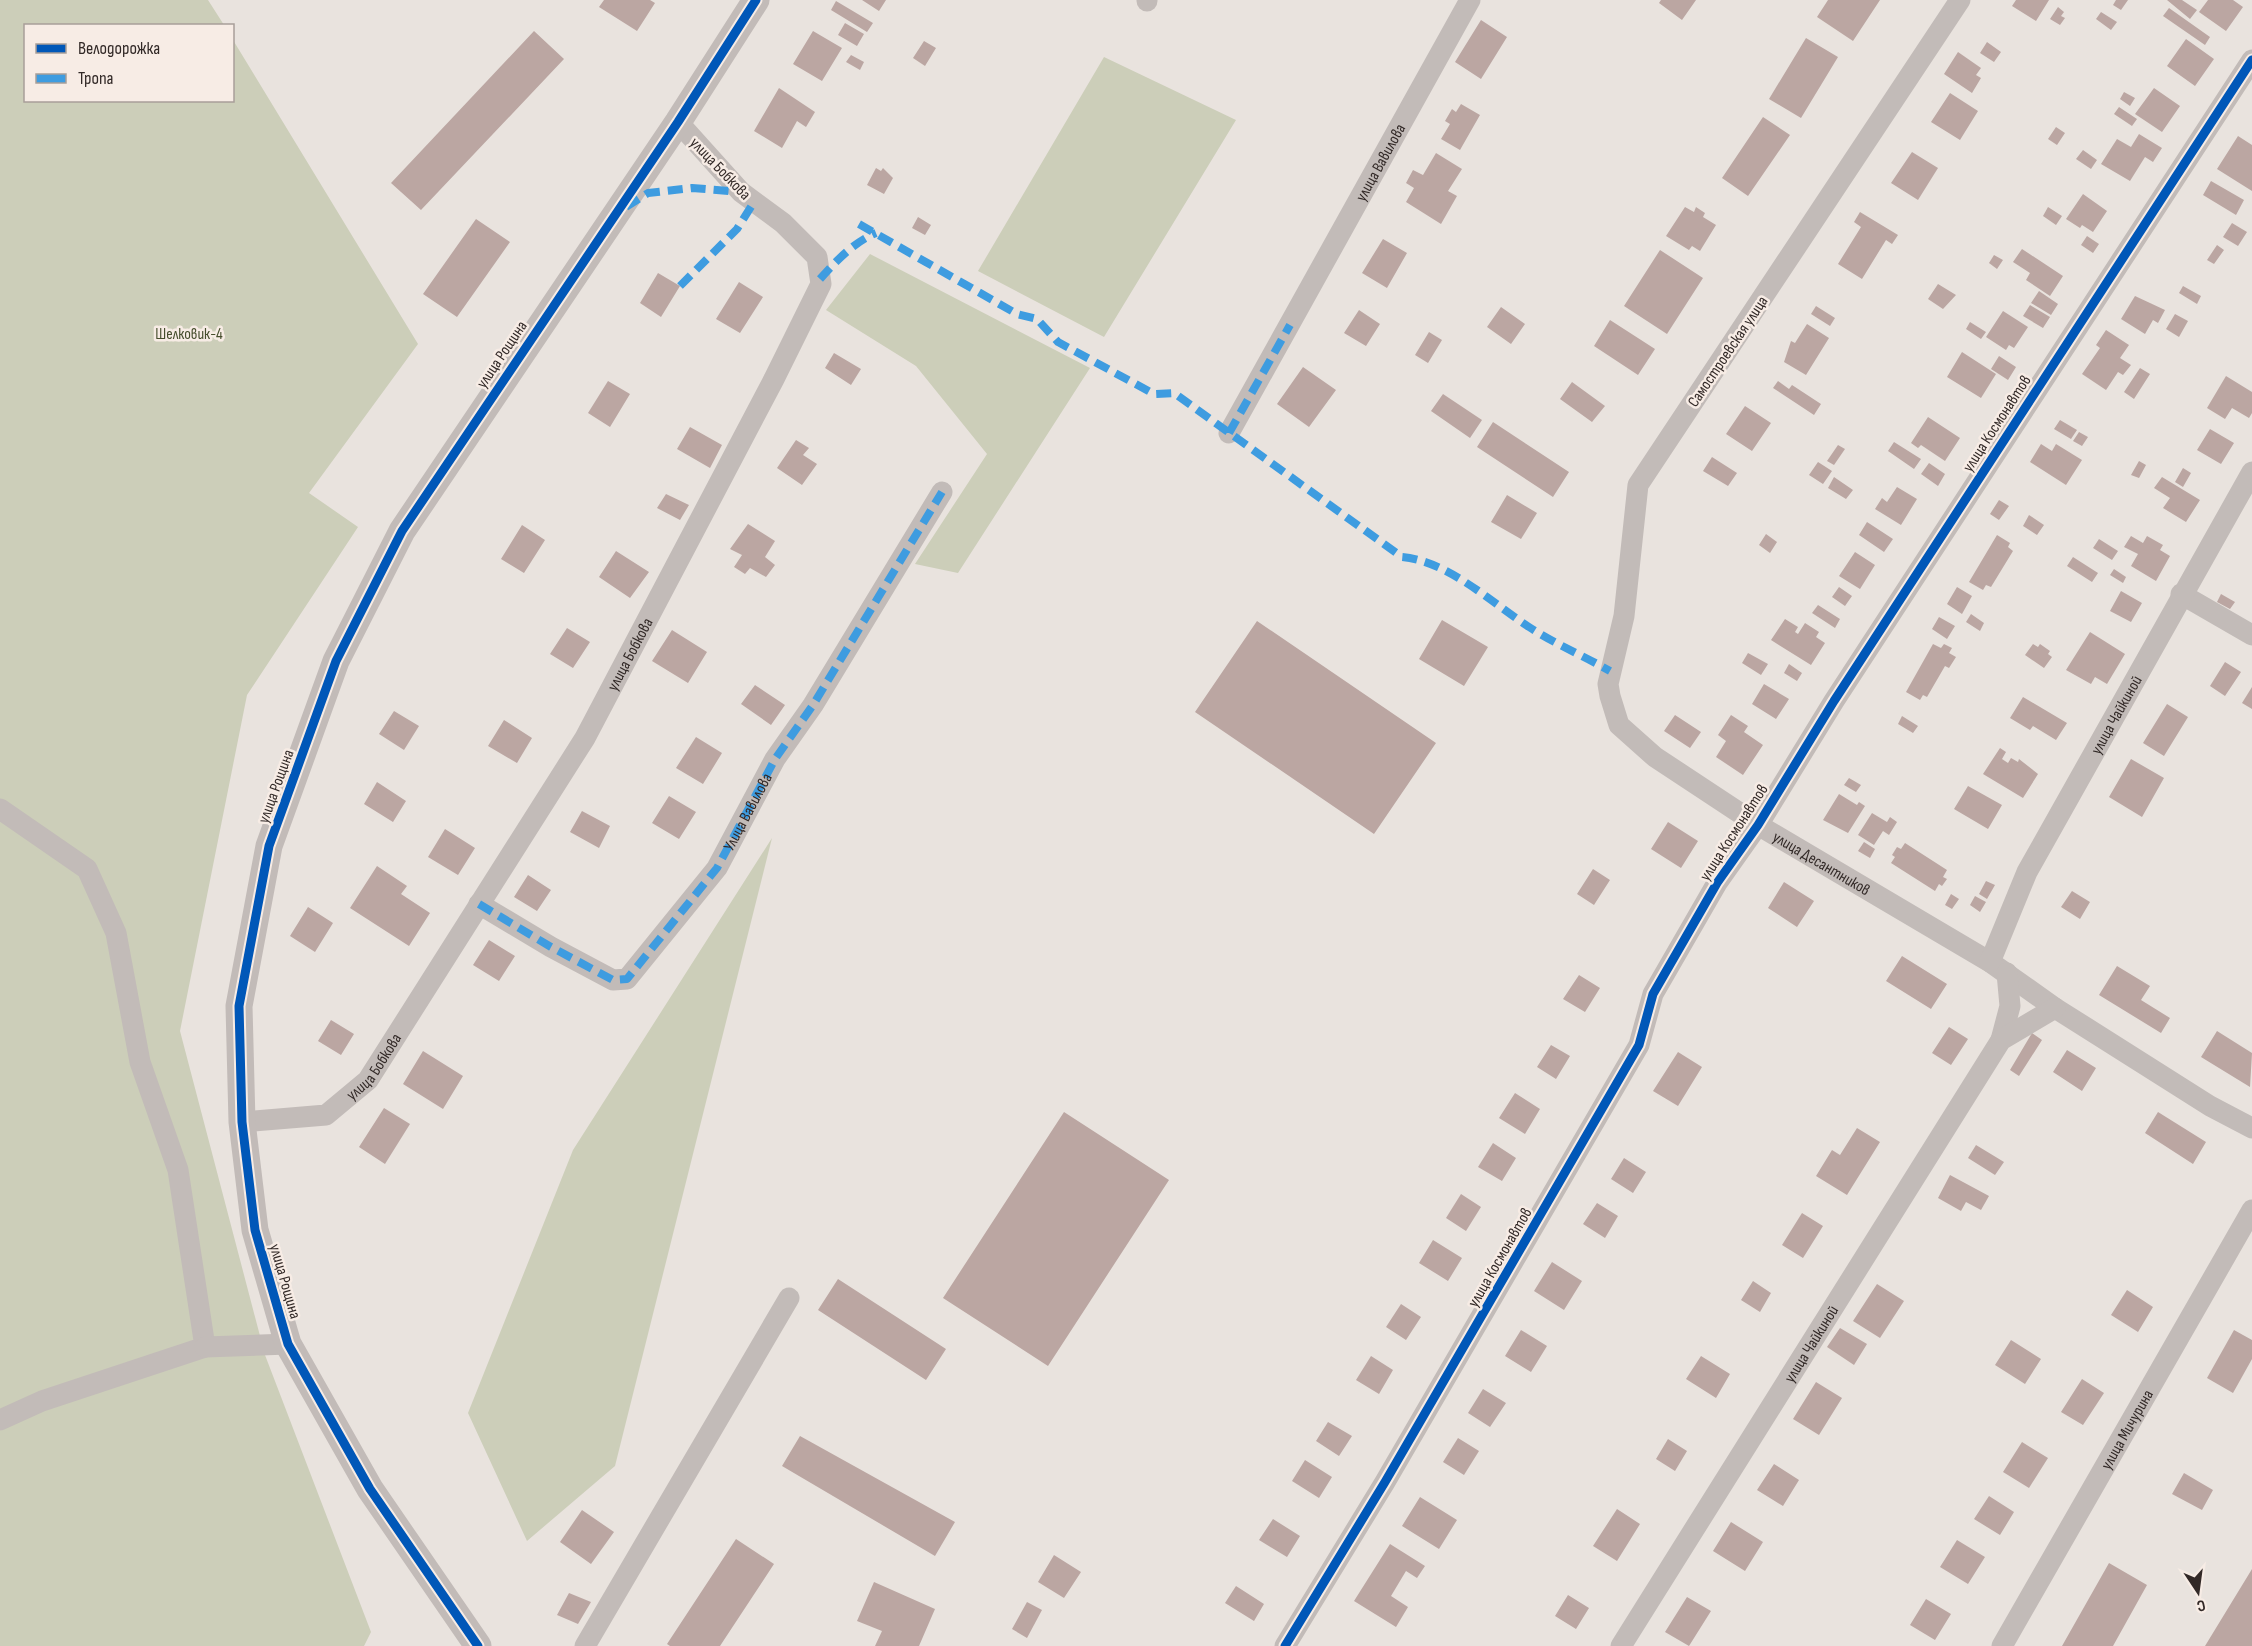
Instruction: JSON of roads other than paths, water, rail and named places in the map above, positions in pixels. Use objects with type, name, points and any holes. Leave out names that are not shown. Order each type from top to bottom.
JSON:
[{"type":"street","name":"улица Рощина","points":[[478,1646],[370,1489],[288,1344],[255,1230],[242,1122],[239,1006],[269,846],[336,661],[402,531],[678,122],[756,0]]},
{"type":"street","name":"улица Вавилова","points":[[1229,433],[1470,0]]},
{"type":"street","name":"Самостроевская улица","points":[[1629,737],[1618,725],[1608,684],[1624,616],[1638,485],[1960,0]]},
{"type":"street","name":"улица Космонавтов","points":[[1285,1646],[1385,1482],[1639,1045],[1653,994],[1717,883],[1758,825],[1834,701],[2252,60]]},
{"type":"street","name":"улица Бобкова","points":[[242,1122],[326,1115],[368,1080],[585,738],[774,380],[821,284],[818,257],[783,223],[741,192],[678,122]]},
{"type":"street","name":"улица Чайкиной","points":[[1621,1646],[2001,1040],[2010,1006],[1998,967],[2027,872],[2181,594],[2252,472]]},
{"type":"street","name":"Улица Вавилова","points":[[480,904],[551,947],[613,980],[627,979],[717,868],[776,759],[813,705],[942,492]]},
{"type":"street","points":[[2181,594],[2252,635]]},
{"type":"street","name":"улица Десантников","points":[[1629,737],[1758,825],[1998,967],[2055,1008]]},
{"type":"street","points":[[0,809],[87,869],[116,933],[140,1062],[178,1170],[205,1347]]},
{"type":"street","name":"улица Чайкиной","points":[[2001,1040],[2055,1008]]},
{"type":"street","points":[[2055,1008],[2210,1106],[2252,1128]]},
{"type":"street","name":"улица Мичурина","points":[[2002,1646],[2252,1210]]},
{"type":"street","points":[[585,1646],[789,1298]]},
{"type":"street","points":[[0,1420],[42,1401],[205,1347],[288,1344]]},
{"type":"park label","name":"Шелковик-4","points":[[189,333]]}]
